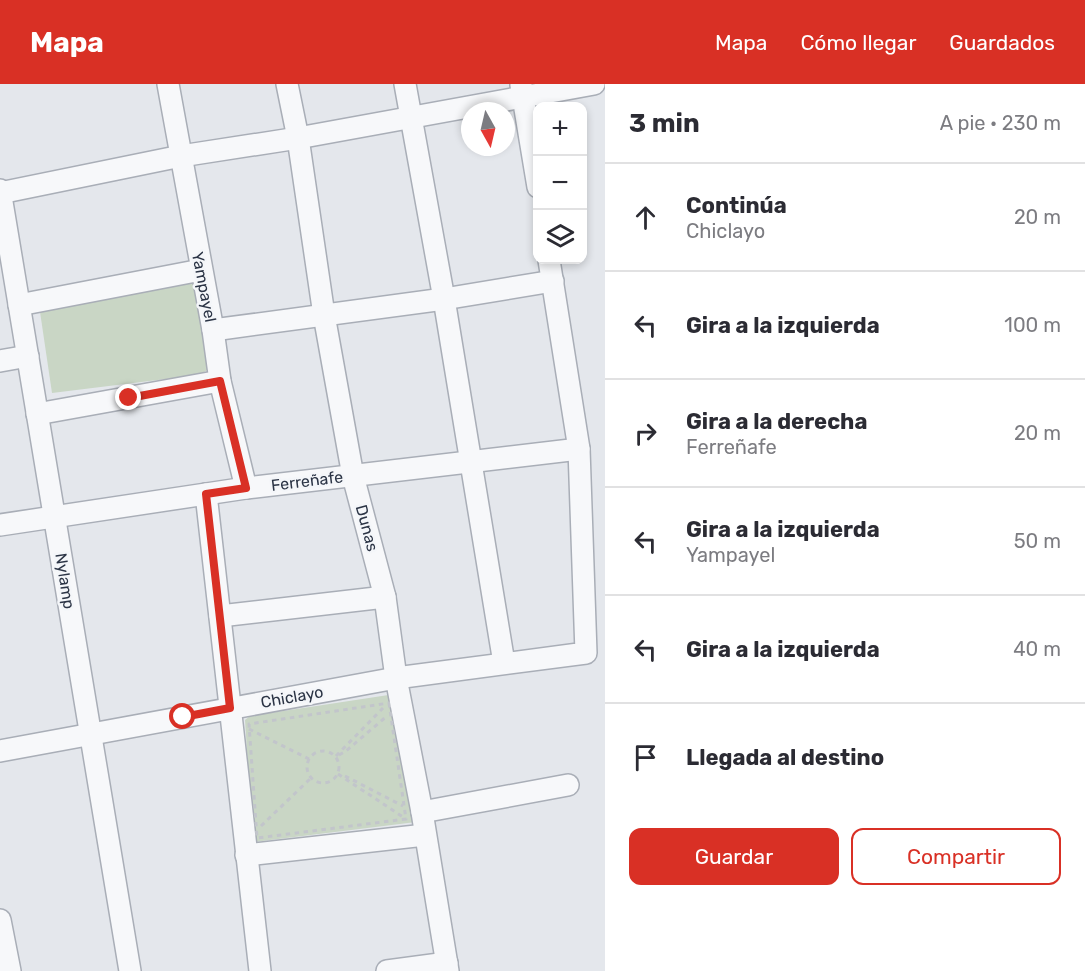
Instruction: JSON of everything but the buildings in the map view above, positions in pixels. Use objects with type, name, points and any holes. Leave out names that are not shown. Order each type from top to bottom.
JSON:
[{"type":"street","name":"Yampayel","points":[[168,84],[213,330],[220,381],[246,488]]},
{"type":"street","name":"Dunas","points":[[287,84],[298,138],[324,315],[353,476],[385,597],[411,813],[425,834],[447,967]]},
{"type":"street","points":[[405,84],[472,462],[504,663]]},
{"type":"street","points":[[0,192],[181,156],[410,118],[522,90],[594,84]]},
{"type":"street","points":[[522,90],[533,161]]},
{"type":"street","name":"Nylamp","points":[[0,192],[130,971]]},
{"type":"street","points":[[550,264],[579,449]]},
{"type":"street","points":[[19,305],[201,270]]},
{"type":"street","points":[[213,330],[444,299],[553,281]]},
{"type":"street","points":[[0,361],[28,356]]},
{"type":"street","points":[[37,414],[220,381]]},
{"type":"street","name":"Ferreñafe","points":[[0,525],[246,488],[579,449]]},
{"type":"street","name":"Chiclayo","points":[[0,751],[396,678],[586,653],[579,449]]},
{"type":"street","points":[[206,494],[260,971]]},
{"type":"street","points":[[220,616],[385,597]]},
{"type":"street","points":[[411,813],[568,785]]},
{"type":"street","points":[[246,855],[425,834]]},
{"type":"street","points":[[0,920],[10,971]]},
{"type":"street","points":[[387,971],[447,967]]},
{"type":"path","points":[[389,703],[411,813]]},
{"type":"path","points":[[389,703],[249,724],[257,838],[411,813]]},
{"type":"path","points":[[336,756],[389,703]]},
{"type":"path","points":[[336,756],[346,751],[390,712]]},
{"type":"path","points":[[249,729],[309,759]]},
{"type":"path","points":[[321,750],[332,752],[339,761],[338,774],[334,779],[323,783],[311,778],[307,769],[309,759],[321,750]]},
{"type":"path","points":[[338,774],[411,813]]},
{"type":"path","points":[[338,774],[411,813]]},
{"type":"path","points":[[256,830],[311,778]]},
{"type":"green space","points":[[195,279],[211,365],[206,371],[198,375],[52,393],[39,305]]},
{"type":"green space","points":[[395,694],[416,822],[253,842],[245,720],[250,716]]},
{"type":"route","points":[[129,398],[220,381],[246,488],[206,494],[230,708],[183,717]]}]
